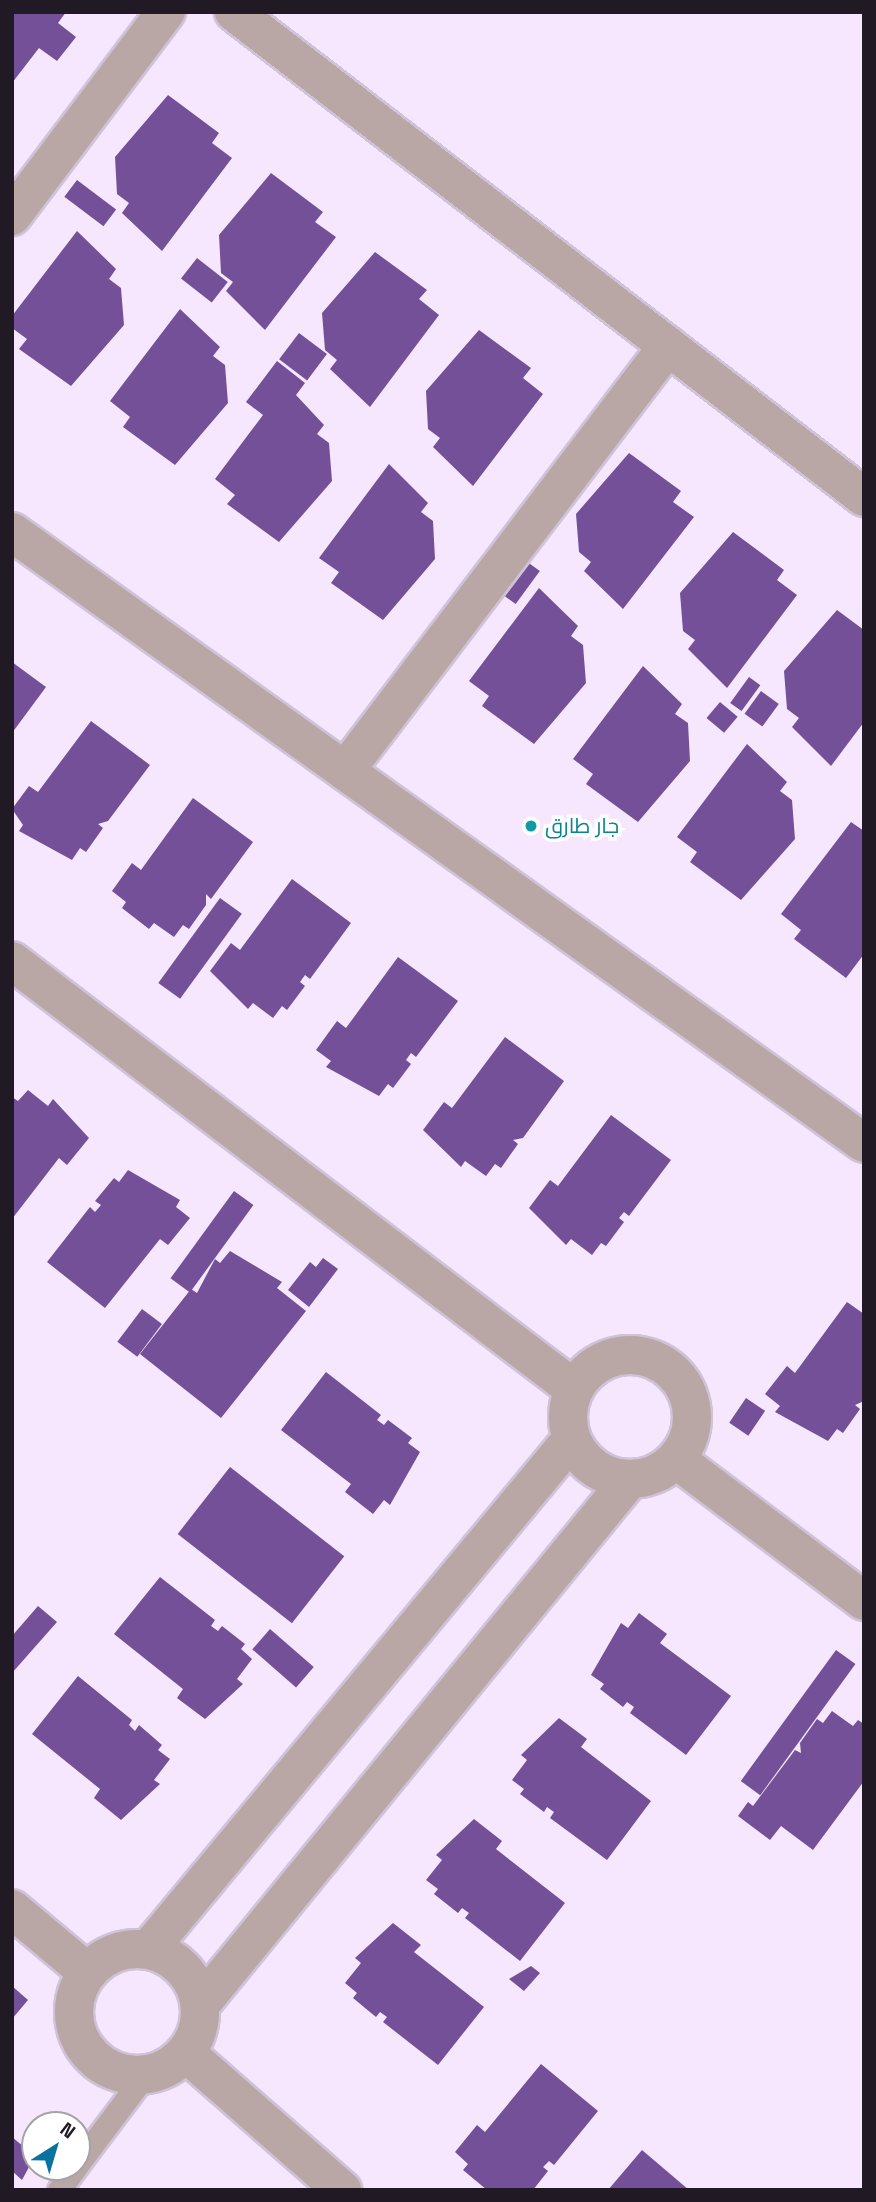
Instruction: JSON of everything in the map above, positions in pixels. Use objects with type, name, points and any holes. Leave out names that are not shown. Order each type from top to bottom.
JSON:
[{"type":"street","points":[[12,215],[166,12]]},
{"type":"street","points":[[234,12],[864,496]]},
{"type":"street","points":[[345,771],[668,346]]},
{"type":"street","points":[[12,532],[864,1143]]},
{"type":"street","points":[[12,961],[574,1389]]},
{"type":"street","points":[[641,1356],[666,1366],[684,1385],[692,1410],[690,1437],[677,1460],[655,1475],[629,1480],[605,1475],[571,1440],[567,1416],[574,1389],[591,1368],[614,1357],[641,1356]]},
{"type":"street","points":[[149,1949],[571,1440]]},
{"type":"street","points":[[677,1460],[864,1601]]},
{"type":"street","points":[[201,2004],[629,1480]]},
{"type":"street","points":[[12,1909],[87,1972]]},
{"type":"street","points":[[125,1949],[149,1949],[173,1959],[192,1979],[201,2004],[199,2030],[187,2053],[144,2076],[118,2074],[81,2043],[74,2019],[87,1972],[125,1949]]},
{"type":"street","points":[[187,2053],[342,2190]]},
{"type":"lane","points":[[91,2146],[144,2076]]},
{"type":"building","points":[[12,12],[66,12],[58,23],[76,37],[57,61],[39,48],[12,83]]},
{"type":"building","points":[[168,95],[219,133],[212,143],[232,158],[162,251],[122,213],[129,203],[117,194],[115,157]]},
{"type":"building","points":[[271,173],[323,212],[315,222],[336,237],[265,330],[226,291],[233,282],[221,273],[219,235]]},
{"type":"building","points":[[77,180],[116,209],[103,226],[64,197]]},
{"type":"building","points":[[77,231],[116,269],[109,279],[121,288],[124,325],[71,386],[19,349],[27,339],[12,328],[12,316]]},
{"type":"building","points":[[375,252],[427,290],[419,299],[439,315],[370,407],[330,369],[337,360],[325,350],[322,313]]},
{"type":"building","points":[[197,258],[228,282],[212,302],[181,278]]},
{"type":"building","points":[[180,309],[220,347],[213,356],[225,365],[228,403],[175,465],[123,427],[130,417],[110,401]]},
{"type":"building","points":[[479,330],[531,368],[523,378],[543,394],[473,486],[433,447],[440,438],[428,429],[426,391]]},
{"type":"building","points":[[299,333],[327,354],[307,380],[279,359]]},
{"type":"building","points":[[277,361],[305,383],[296,395],[324,425],[317,434],[329,443],[332,481],[279,542],[227,504],[235,495],[215,479],[263,415],[246,402]]},
{"type":"building","points":[[629,453],[681,491],[673,502],[694,517],[623,609],[584,571],[591,562],[579,552],[576,514]]},
{"type":"building","points":[[389,464],[428,503],[421,512],[433,521],[435,559],[383,620],[331,583],[339,572],[319,558]]},
{"type":"building","points":[[733,532],[784,570],[777,580],[797,595],[727,688],[688,649],[695,640],[683,631],[680,593]]},
{"type":"building","points":[[522,558],[540,571],[516,604],[498,591]]},
{"type":"building","points":[[539,588],[578,626],[571,636],[583,645],[586,683],[534,744],[482,706],[489,696],[469,681]]},
{"type":"building","points":[[837,610],[864,630],[864,722],[831,766],[792,727],[799,718],[787,709],[784,671]]},
{"type":"building","points":[[12,662],[46,687],[12,733]]},
{"type":"building","points":[[643,666],[682,704],[675,714],[688,723],[690,761],[638,822],[586,784],[593,774],[573,759]]},
{"type":"building","points":[[749,677],[760,685],[742,711],[730,703]]},
{"type":"building","points":[[761,691],[779,704],[762,727],[745,714]]},
{"type":"building","points":[[720,702],[738,717],[724,733],[707,718]]},
{"type":"building","points":[[91,721],[150,765],[108,821],[98,824],[103,828],[86,852],[80,848],[72,860],[19,831],[23,825],[12,809],[29,786],[38,792]]},
{"type":"building","points":[[747,744],[787,782],[780,791],[792,800],[795,839],[741,900],[690,862],[697,852],[677,837]]},
{"type":"building","points":[[193,798],[253,842],[211,899],[206,894],[206,905],[189,929],[183,925],[174,937],[154,923],[149,929],[122,908],[126,902],[112,891],[132,863],[141,870]]},
{"type":"building","points":[[851,822],[864,831],[864,954],[846,978],[794,939],[801,930],[781,914]]},
{"type":"building","points":[[292,879],[351,923],[310,979],[305,975],[300,982],[305,986],[287,1010],[282,1006],[273,1018],[253,1003],[248,1009],[210,971],[231,943],[240,950]]},
{"type":"building","points":[[220,898],[242,914],[180,999],[158,983]]},
{"type":"building","points":[[398,957],[458,1001],[416,1057],[411,1053],[406,1060],[411,1064],[393,1088],[388,1084],[379,1096],[326,1067],[331,1061],[316,1050],[337,1021],[346,1028]]},
{"type":"building","points":[[505,1037],[564,1081],[523,1138],[513,1140],[518,1144],[501,1168],[495,1164],[486,1176],[465,1161],[461,1167],[423,1130],[444,1102],[452,1108]]},
{"type":"building","points":[[28,1090],[48,1106],[53,1099],[89,1138],[67,1165],[59,1158],[12,1219],[12,1097],[18,1101]]},
{"type":"building","points":[[611,1115],[671,1160],[629,1216],[624,1212],[619,1218],[624,1222],[606,1246],[601,1243],[592,1255],[571,1239],[566,1245],[529,1208],[550,1180],[558,1186]]},
{"type":"building","points":[[128,1170],[180,1200],[176,1207],[190,1218],[168,1245],[160,1239],[105,1308],[47,1262],[90,1207],[95,1212],[101,1205],[95,1201],[114,1178],[119,1182]]},
{"type":"building","points":[[234,1191],[253,1205],[190,1292],[171,1278]]},
{"type":"building","points":[[230,1251],[282,1282],[277,1288],[306,1311],[221,1418],[140,1354],[191,1289],[197,1293],[215,1259],[220,1263]]},
{"type":"building","points":[[323,1258],[338,1269],[309,1307],[288,1290],[310,1262],[316,1267]]},
{"type":"building","points":[[847,1302],[864,1314],[864,1401],[855,1405],[860,1409],[843,1433],[837,1429],[828,1441],[775,1412],[780,1406],[765,1394],[787,1366],[795,1373]]},
{"type":"building","points":[[142,1309],[162,1324],[137,1357],[117,1342]]},
{"type":"building","points":[[326,1372],[381,1415],[377,1420],[384,1425],[388,1420],[412,1438],[408,1443],[420,1452],[390,1505],[384,1500],[373,1514],[345,1492],[351,1484],[281,1430]]},
{"type":"building","points":[[746,1398],[765,1411],[748,1436],[729,1423]]},
{"type":"building","points":[[230,1467],[344,1556],[292,1623],[178,1534]]},
{"type":"building","points":[[160,1577],[215,1620],[211,1626],[218,1631],[222,1626],[245,1644],[241,1649],[252,1659],[237,1679],[243,1684],[205,1719],[177,1698],[183,1689],[114,1634]]},
{"type":"building","points":[[38,1606],[57,1622],[12,1673],[12,1636]]},
{"type":"building","points":[[639,1613],[667,1634],[660,1643],[731,1696],[686,1755],[630,1713],[634,1707],[627,1702],[623,1707],[600,1689],[604,1684],[591,1675],[621,1623],[628,1628]]},
{"type":"building","points":[[270,1629],[314,1667],[296,1687],[252,1649]]},
{"type":"building","points":[[836,1650],[855,1664],[760,1795],[741,1781]]},
{"type":"building","points":[[78,1676],[132,1720],[129,1725],[135,1731],[139,1725],[162,1745],[158,1750],[170,1759],[154,1780],[160,1784],[121,1820],[94,1798],[100,1789],[32,1734]]},
{"type":"building","points":[[832,1711],[853,1726],[858,1720],[864,1724],[864,1781],[813,1850],[781,1826],[770,1840],[738,1816],[748,1802],[753,1806],[795,1750],[801,1753],[800,1743],[817,1719],[823,1723]]},
{"type":"building","points":[[559,1718],[587,1739],[581,1747],[651,1801],[607,1860],[550,1818],[554,1812],[547,1807],[544,1812],[520,1794],[524,1789],[512,1780],[527,1760],[521,1755]]},
{"type":"building","points":[[474,1819],[502,1841],[496,1849],[565,1903],[520,1961],[465,1918],[469,1913],[462,1908],[458,1913],[434,1894],[438,1889],[426,1880],[442,1860],[436,1855]]},
{"type":"building","points":[[393,1923],[421,1945],[414,1952],[484,2007],[438,2065],[383,2022],[387,2017],[380,2012],[376,2017],[353,1998],[357,1993],[345,1983],[361,1963],[355,1958]]},
{"type":"building","points":[[531,1966],[540,1973],[524,1991],[509,1979]]},
{"type":"building","points":[[12,1986],[28,2000],[12,2019]]},
{"type":"building","points":[[541,2064],[598,2111],[554,2165],[549,2161],[543,2167],[548,2171],[533,2190],[487,2190],[463,2170],[468,2164],[455,2152],[477,2125],[485,2132]]},
{"type":"building","points":[[12,2137],[21,2144],[21,2179],[12,2171]]},
{"type":"building","points":[[642,2150],[689,2190],[608,2190]]},
{"type":"place","name":"جار طارق","points":[[531,826]]}]
